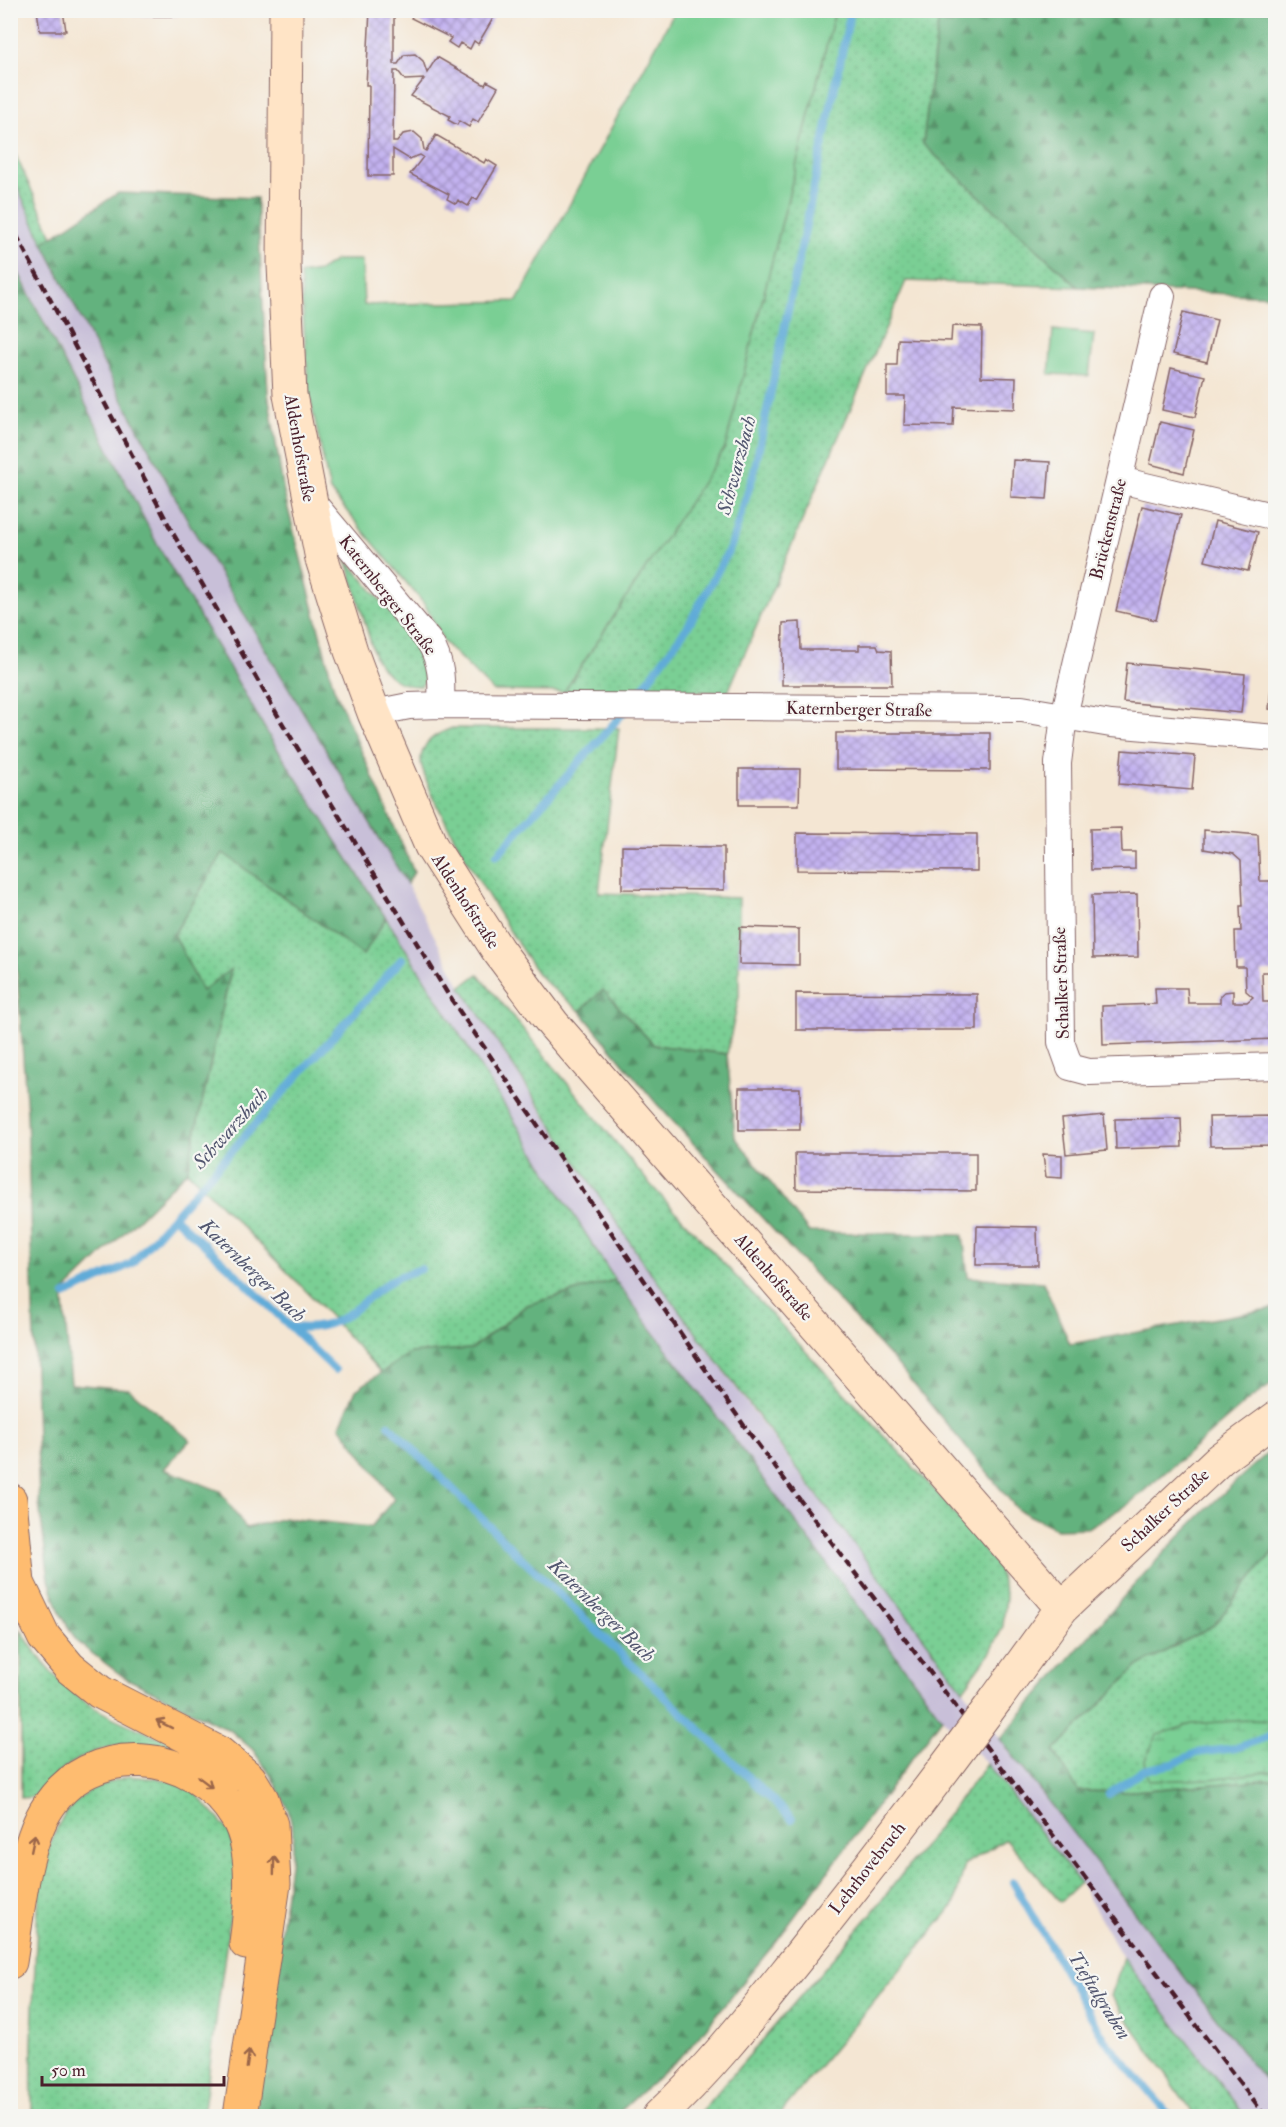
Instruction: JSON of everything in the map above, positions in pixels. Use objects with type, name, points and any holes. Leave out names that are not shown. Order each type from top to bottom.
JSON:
[{"type":"highway","points":[[10,1500],[18,1583],[44,1637],[70,1668],[100,1692],[219,1753],[250,1779],[262,1799],[271,1825],[274,1884],[240,2116]]},
{"type":"highway","points":[[10,1962],[34,1833],[46,1810],[64,1790],[81,1777],[105,1766],[133,1761],[158,1761],[198,1776],[219,1793],[238,1819],[249,1846],[246,1938],[217,2116]]},
{"type":"street","name":"Aldenhofstraße","points":[[286,10],[284,265],[290,396],[322,558],[351,651],[374,713],[431,846],[496,950],[553,1024],[1062,1608]]},
{"type":"street","name":"Brückenstraße","points":[[1058,763],[1064,716],[1162,296]]},
{"type":"street","points":[[1120,480],[1275,517]]},
{"type":"street","name":"Katernberger Straße","points":[[308,495],[429,641],[438,656],[442,676],[441,705]]},
{"type":"street","name":"Katernberger Straße","points":[[374,713],[409,706],[441,705],[601,708],[1022,709],[1111,724],[1275,738]]},
{"type":"street","name":"Schalker Straße","points":[[1058,763],[1061,1042],[1070,1067],[1089,1072],[1275,1066]]},
{"type":"street","name":"Schalker Straße","points":[[1062,1608],[1220,1459],[1275,1418]]},
{"type":"street","name":"Lehrhovebruch","points":[[659,2116],[693,2085],[764,2000],[881,1852],[1062,1608]]},
{"type":"shaded area","points":[[10,173],[117,390],[192,528],[407,884],[461,987],[531,1095],[643,1262],[757,1417],[998,1735],[1275,2094],[1275,2116],[1245,2116],[1123,1958],[1080,1883],[987,1764],[942,1718],[615,1280],[271,739],[157,544],[11,256]]},
{"type":"green space","points":[[675,11],[835,11],[725,448],[564,692],[493,691],[444,642],[425,605],[330,491],[309,393],[300,274],[319,271],[336,260],[362,260],[364,305],[517,301]]},
{"type":"green space","points":[[835,11],[934,11],[939,15],[923,144],[1078,287],[906,281],[728,692],[564,692],[725,447]]},
{"type":"green space","points":[[934,11],[1275,11],[1275,296],[1078,287],[923,144],[939,15]]},
{"type":"green space","points":[[10,143],[53,237],[43,243],[11,173]]},
{"type":"green space","points":[[118,193],[257,198],[268,393],[284,493],[334,688],[414,872],[407,884],[192,528],[117,390],[43,243]]},
{"type":"green space","points":[[10,256],[157,544],[271,739],[386,918],[363,955],[223,853],[174,934],[202,991],[231,969],[187,1171],[63,1293],[71,1384],[129,1389],[190,1440],[164,1469],[220,1491],[246,1528],[285,1518],[371,1527],[394,1499],[340,1426],[356,1390],[410,1353],[472,1349],[527,1305],[615,1280],[942,1718],[775,1943],[687,2051],[615,2116],[255,2116],[294,1835],[288,1809],[271,1776],[253,1750],[231,1731],[124,1677],[77,1642],[60,1613],[49,1580],[39,1504],[27,1114],[10,874]]},
{"type":"green space","points":[[1053,330],[1094,334],[1089,376],[1049,374]]},
{"type":"green space","points":[[346,558],[422,652],[427,670],[426,678],[421,686],[406,685],[394,679],[375,657]]},
{"type":"green space","points":[[452,728],[619,728],[599,893],[739,898],[739,996],[727,1054],[654,1045],[603,991],[580,1011],[540,977],[469,864],[424,774],[421,758],[425,746],[436,735]]},
{"type":"green space","points":[[223,852],[363,955],[386,918],[615,1280],[527,1305],[472,1349],[410,1353],[381,1373],[315,1300],[187,1171],[231,970],[202,992],[174,934]]},
{"type":"green space","points":[[478,974],[649,1183],[943,1499],[998,1568],[1006,1596],[1003,1626],[991,1652],[963,1690],[643,1262],[461,987]]},
{"type":"green space","points":[[603,990],[654,1045],[727,1054],[735,1137],[809,1232],[963,1235],[968,1277],[1043,1282],[1070,1344],[1275,1308],[1275,1382],[1250,1399],[1130,1503],[1088,1528],[1057,1529],[1018,1510],[896,1363],[656,1103],[580,1011]]},
{"type":"green space","points":[[1275,1447],[1275,1549],[1214,1625],[1138,1666],[1054,1751],[1078,1791],[1122,1792],[1275,1779],[1276,1855],[1270,1902],[1276,1909],[1275,2094],[1000,1739],[1166,1550],[1201,1514]]},
{"type":"green space","points":[[1275,1549],[1275,1779],[1122,1792],[1077,1791],[1054,1751],[1138,1666],[1214,1625]]},
{"type":"green space","points":[[21,1630],[36,1654],[68,1689],[105,1714],[175,1743],[173,1749],[133,1744],[96,1751],[63,1769],[34,1797],[21,1798]]},
{"type":"green space","points":[[1249,1720],[1275,1721],[1275,1771],[1210,1779],[1148,1781],[1145,1760],[1157,1735],[1192,1724]]},
{"type":"green space","points":[[987,1764],[1080,1883],[1060,1902],[1006,1839],[965,1864],[954,1905],[778,2116],[697,2116],[871,1914]]},
{"type":"green space","points":[[130,1776],[185,1782],[230,1832],[237,1866],[203,2116],[32,2116],[32,2041],[37,1929],[40,1892],[47,1856],[60,1822],[73,1804],[81,1797],[109,1782]]},
{"type":"green space","points":[[1123,1958],[1245,2116],[1195,2116],[1111,1996]]},
{"type":"building","points":[[37,10],[63,10],[66,31],[40,31]]},
{"type":"building","points":[[134,10],[178,10],[178,16],[134,16]]},
{"type":"building","points":[[370,10],[394,10],[394,64],[398,64],[404,55],[415,54],[423,61],[427,73],[437,57],[485,85],[487,81],[498,87],[478,122],[473,119],[469,127],[459,121],[457,125],[448,120],[450,116],[411,96],[424,79],[405,80],[398,71],[394,71],[393,142],[397,142],[403,134],[414,132],[422,139],[426,151],[436,135],[484,163],[486,159],[497,166],[477,200],[473,198],[468,206],[458,200],[456,204],[447,199],[449,194],[410,174],[423,157],[420,155],[409,159],[393,149],[393,176],[368,176],[369,85],[366,85]]},
{"type":"building","points":[[416,10],[498,10],[478,44],[474,41],[470,49],[460,43],[457,48],[448,42],[451,38],[411,18]]},
{"type":"building","points":[[1183,312],[1217,320],[1207,362],[1173,354]]},
{"type":"building","points":[[952,326],[982,327],[981,377],[1016,378],[1015,409],[954,407],[953,426],[904,425],[905,396],[887,396],[887,365],[897,365],[898,339],[951,341]]},
{"type":"building","points":[[1171,368],[1205,376],[1195,417],[1162,410]]},
{"type":"building","points":[[1160,422],[1194,430],[1184,473],[1150,464]]},
{"type":"building","points":[[1013,460],[1050,462],[1047,499],[1011,497]]},
{"type":"building","points":[[1142,506],[1181,515],[1156,620],[1116,611]]},
{"type":"building","points":[[1215,521],[1258,532],[1248,571],[1205,561]]},
{"type":"building","points":[[800,622],[801,650],[859,650],[859,645],[877,645],[879,650],[891,651],[892,685],[782,685],[783,623]]},
{"type":"building","points":[[1127,663],[1245,674],[1241,713],[1123,702]]},
{"type":"building","points":[[1272,676],[1276,676],[1276,710],[1269,709]]},
{"type":"building","points":[[836,733],[990,733],[990,770],[836,769]]},
{"type":"building","points":[[1122,750],[1195,756],[1192,790],[1119,784]]},
{"type":"building","points":[[739,769],[800,769],[799,805],[739,805]]},
{"type":"building","points":[[1121,828],[1122,852],[1135,852],[1135,869],[1091,870],[1090,829]]},
{"type":"building","points":[[1204,830],[1258,835],[1260,881],[1276,881],[1276,972],[1262,972],[1263,1002],[1276,1002],[1276,1039],[1103,1045],[1102,1006],[1156,1004],[1155,988],[1187,988],[1188,1003],[1220,1003],[1220,996],[1224,992],[1233,991],[1233,1002],[1247,1002],[1253,997],[1246,991],[1245,967],[1236,967],[1235,931],[1241,931],[1240,906],[1243,906],[1241,861],[1233,854],[1204,849]]},
{"type":"building","points":[[797,833],[977,834],[977,871],[797,870]]},
{"type":"building","points":[[622,846],[724,847],[724,890],[622,889]]},
{"type":"building","points":[[1137,894],[1138,957],[1093,958],[1092,895]]},
{"type":"building","points":[[740,927],[799,929],[799,965],[739,964]]},
{"type":"building","points":[[796,993],[977,994],[977,1030],[796,1030]]},
{"type":"building","points":[[739,1088],[800,1088],[800,1130],[739,1130]]},
{"type":"building","points":[[1104,1115],[1107,1150],[1066,1154],[1062,1119]]},
{"type":"building","points":[[1276,1116],[1275,1145],[1210,1146],[1209,1117]]},
{"type":"building","points":[[1181,1118],[1182,1147],[1116,1149],[1115,1119]]},
{"type":"building","points":[[795,1153],[976,1153],[976,1191],[796,1189]]},
{"type":"building","points":[[1043,1154],[1062,1155],[1062,1178],[1046,1177]]},
{"type":"building","points":[[977,1226],[1037,1227],[1038,1265],[976,1265]]},
{"type":"waterway","name":"Schwarzbach","points":[[633,701],[688,626],[731,546],[754,472],[851,10]]},
{"type":"waterway","name":"Schwarzbach","points":[[497,855],[623,713]]},
{"type":"waterway","name":"Schwarzbach","points":[[65,1295],[131,1264],[402,959]]},
{"type":"waterway","name":"Katernberger Bach","points":[[174,1217],[335,1370]]},
{"type":"waterway","points":[[293,1327],[310,1328],[337,1321],[394,1279],[421,1269]]},
{"type":"waterway","name":"Katernberger Bach","points":[[389,1425],[510,1547],[792,1819]]},
{"type":"waterway","name":"Katernberger Bach","points":[[1109,1794],[1144,1770],[1173,1764],[1196,1753],[1236,1748],[1270,1736],[1276,1737]]},
{"type":"waterway","name":"Tieftalgraben","points":[[1013,1882],[1105,2040],[1170,2116]]},
{"type":"railway","points":[[10,223],[174,535],[281,721],[449,996],[747,1430],[1265,2116]]}]
